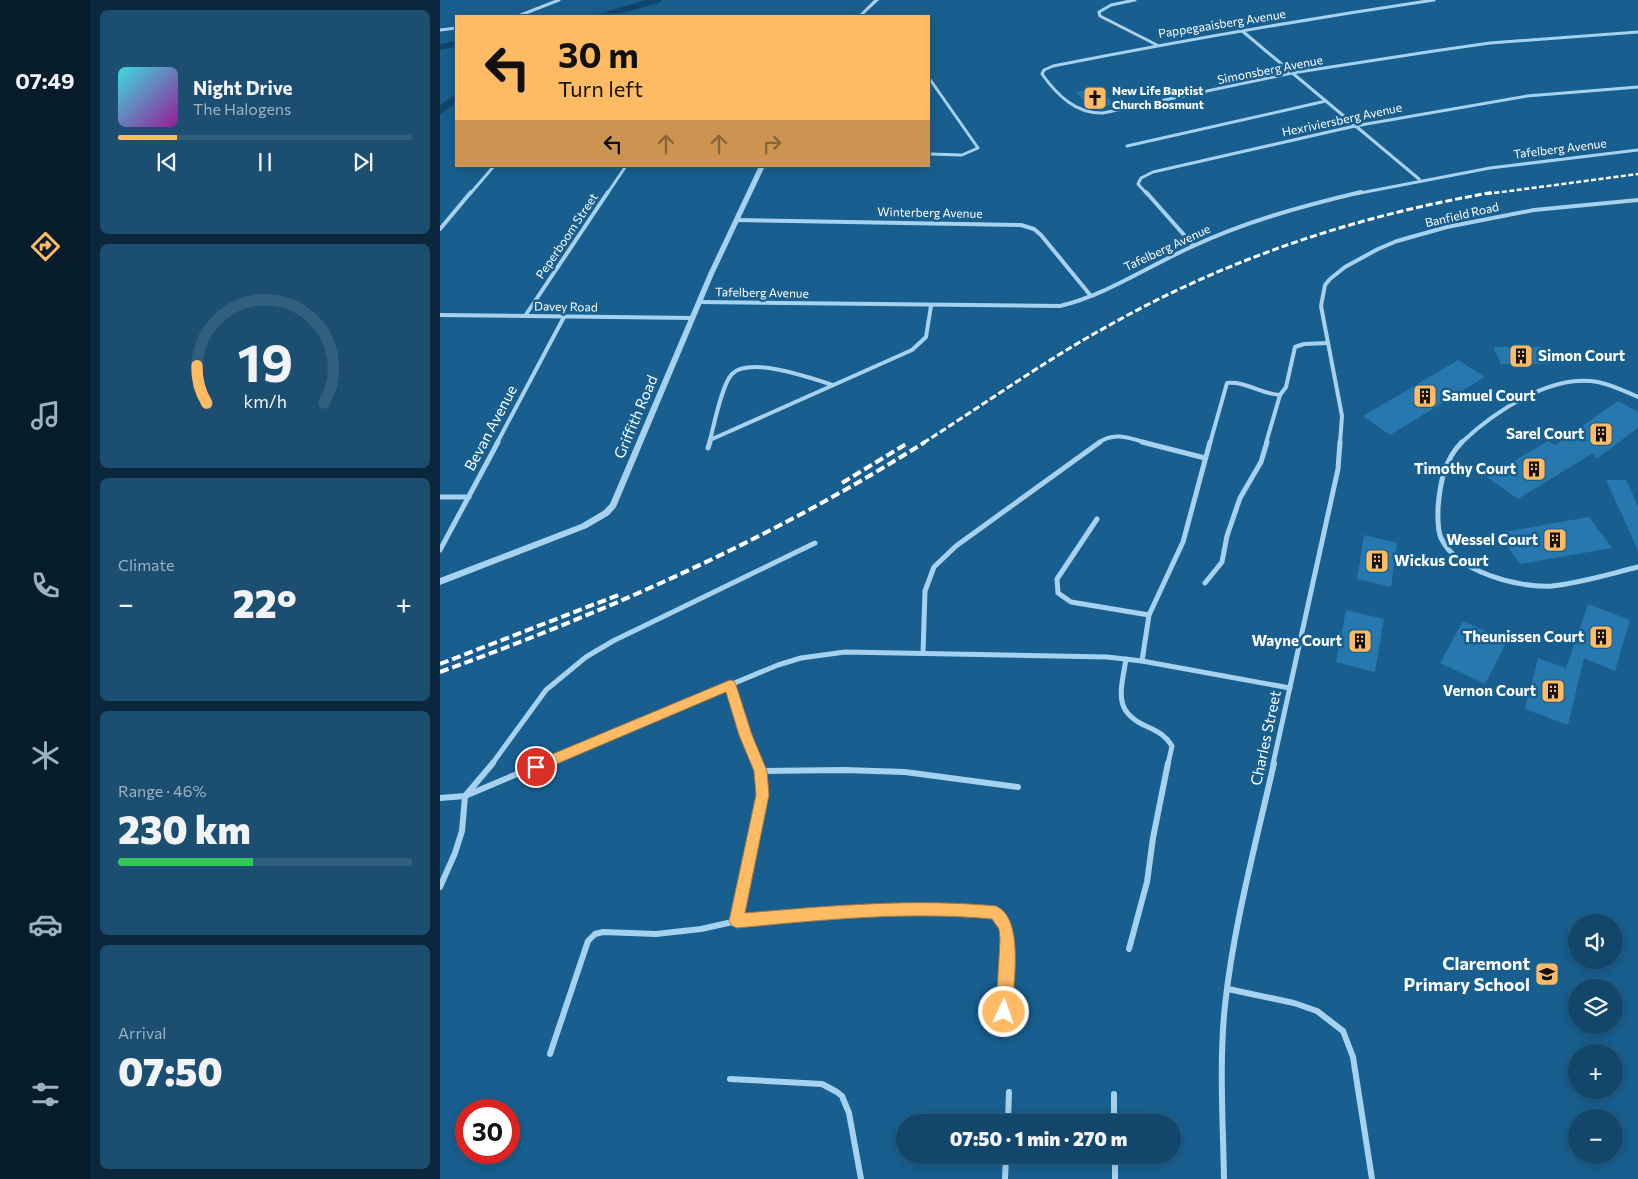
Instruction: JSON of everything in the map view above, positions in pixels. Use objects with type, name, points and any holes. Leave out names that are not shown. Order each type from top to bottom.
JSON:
[{"type":"street","points":[[521,15],[560,0]]},
{"type":"street","points":[[861,15],[878,0]]},
{"type":"street","name":"Pappegaaisberg Avenue","points":[[1135,0],[1114,2],[1099,12],[1102,18],[1157,45],[1434,0]]},
{"type":"street","points":[[440,25],[447,29]]},
{"type":"street","points":[[440,30],[455,28]]},
{"type":"street","points":[[1241,30],[1419,179]]},
{"type":"street","name":"Simonsberg Avenue","points":[[1157,45],[1053,66],[1044,70],[1042,74],[1072,105],[1086,112],[1096,113],[1292,73],[1478,44],[1638,32]]},
{"type":"street","points":[[930,79],[978,148],[974,152],[965,154],[930,154]]},
{"type":"street","name":"Hexriviersberg Avenue","points":[[1193,245],[1142,189],[1138,181],[1144,175],[1355,126],[1527,96],[1638,87]]},
{"type":"street","points":[[1127,146],[1326,101]]},
{"type":"street","name":"Tafelberg Avenue","points":[[700,302],[1047,307],[1071,304],[1091,296],[1193,245],[1274,216],[1419,179],[1536,161],[1638,150]]},
{"type":"street","points":[[440,229],[493,167]]},
{"type":"street","name":"Peperboom Street","points":[[525,316],[625,167]]},
{"type":"street","name":"Griffith Road","points":[[440,582],[584,526],[606,513],[613,505],[736,220],[762,167]]},
{"type":"street","name":"Banfield Road","points":[[1321,306],[1322,294],[1330,279],[1359,258],[1397,241],[1490,218],[1534,210],[1638,200]]},
{"type":"street","name":"Winterberg Avenue","points":[[736,220],[1021,225],[1034,229],[1041,235],[1091,296]]},
{"type":"street","points":[[710,440],[905,354],[920,344],[928,332],[931,306]]},
{"type":"street","name":"Charles Street","points":[[1224,1179],[1222,1081],[1228,989],[1234,945],[1338,469],[1342,416],[1321,306]]},
{"type":"street","name":"Davey Road","points":[[440,315],[693,318]]},
{"type":"street","name":"Bevan Avenue","points":[[440,550],[564,317]]},
{"type":"street","points":[[1205,583],[1222,562],[1227,536],[1240,498],[1261,462],[1280,395],[1286,387],[1295,347],[1304,344],[1328,343]]},
{"type":"street","points":[[708,448],[728,381],[734,372],[739,369],[752,367],[785,372],[834,385]]},
{"type":"street","points":[[1638,397],[1603,382],[1583,380],[1562,381],[1545,387],[1522,399],[1470,434],[1457,447],[1446,463],[1441,482],[1438,522],[1441,539],[1448,549],[1460,559],[1489,576],[1514,582],[1538,586],[1566,584],[1638,567]]},
{"type":"street","points":[[1142,661],[1149,614],[1183,542],[1227,383],[1234,382],[1272,395],[1280,395]]},
{"type":"street","points":[[923,653],[925,591],[934,567],[956,546],[1102,440],[1113,436],[1120,436],[1205,458]]},
{"type":"street","points":[[440,497],[469,498]]},
{"type":"street","points":[[1097,519],[1058,579],[1058,593],[1071,602],[1149,614]]},
{"type":"street","points":[[440,887],[455,853],[462,831],[465,796],[502,753],[546,690],[586,657],[622,637],[815,543]]},
{"type":"street","points":[[440,798],[465,796],[778,665],[820,654],[846,652],[1028,654],[1126,659],[1290,688]]},
{"type":"street","points":[[1126,659],[1121,696],[1122,706],[1130,718],[1149,729],[1163,733],[1170,739],[1172,746],[1153,838],[1147,882],[1129,949]]},
{"type":"street","points":[[730,685],[745,735],[761,771],[763,795],[737,921]]},
{"type":"street","points":[[761,771],[848,769],[888,771],[926,774],[1018,787]]},
{"type":"street","points":[[550,1054],[588,941],[595,934],[603,932],[672,933],[737,921],[815,914],[961,909],[996,913],[1006,927],[1008,940],[1004,1029]]},
{"type":"street","points":[[1228,989],[1309,1008],[1317,1011],[1343,1031],[1353,1057],[1372,1179]]},
{"type":"street","points":[[730,1078],[822,1084],[834,1089],[842,1097],[847,1108],[861,1179]]},
{"type":"street","points":[[1008,1114],[1009,1092]]},
{"type":"street","points":[[1114,1094],[1114,1114]]},
{"type":"street","points":[[1005,1179],[1006,1164]]},
{"type":"street","points":[[1115,1164],[1115,1179]]},
{"type":"building","name":"New Life Baptist Church Bosmunt","points":[[1098,88],[1114,104],[1092,108],[1076,92]]},
{"type":"building","name":"Simon Court","points":[[1493,347],[1541,347],[1550,364],[1501,364]]},
{"type":"building","name":"Samuel Court","points":[[1458,360],[1485,377],[1390,435],[1363,416]]},
{"type":"building","points":[[1618,401],[1638,412],[1638,428],[1596,459],[1593,453],[1518,499],[1487,477],[1548,441],[1555,445]]},
{"type":"building","points":[[1606,480],[1626,480],[1638,506],[1638,550]]},
{"type":"building","name":"Wessel Court","points":[[1589,517],[1612,548],[1520,564],[1499,533]]},
{"type":"building","name":"Wickus Court","points":[[1364,535],[1397,543],[1391,587],[1357,579]]},
{"type":"building","points":[[1588,604],[1630,620],[1615,671],[1584,658],[1568,725],[1525,709],[1538,658],[1566,668]]},
{"type":"building","name":"Wayne Court","points":[[1346,610],[1384,619],[1375,672],[1336,662]]},
{"type":"building","points":[[1463,621],[1507,641],[1485,684],[1440,663]]},
{"type":"waterway","points":[[605,15],[657,0]]},
{"type":"waterway","points":[[440,47],[455,44]]},
{"type":"waterway","points":[[440,111],[455,99]]},
{"type":"railway","points":[[1487,194],[1638,174]]},
{"type":"railway","points":[[923,443],[1084,339],[1200,280],[1247,260],[1344,227],[1394,213],[1495,192]]},
{"type":"railway","points":[[440,672],[566,624],[689,570],[809,510],[925,442]]},
{"type":"railway","points":[[842,483],[906,444]]},
{"type":"railway","points":[[440,664],[621,594]]},
{"type":"place","name":"New Life Baptist Church Bosmunt","points":[[1095,98]]},
{"type":"place","name":"Simon Court","points":[[1521,356]]},
{"type":"place","name":"Samuel Court","points":[[1425,396]]},
{"type":"place","name":"Sarel Court","points":[[1601,434]]},
{"type":"place","name":"Timothy Court","points":[[1534,469]]},
{"type":"place","name":"Wessel Court","points":[[1555,540]]},
{"type":"place","name":"Wickus Court","points":[[1377,561]]},
{"type":"place","name":"Theunissen Court","points":[[1601,637]]},
{"type":"place","name":"Wayne Court","points":[[1360,641]]},
{"type":"place","name":"Vernon Court","points":[[1553,691]]},
{"type":"place","name":"Claremont Primary School","points":[[1547,974]]},
{"type":"route","points":[[536,767],[730,685],[745,735],[761,771],[763,795],[737,921],[815,914],[901,910],[961,909],[984,910],[996,913],[1006,927],[1008,940],[1004,1012]]}]
